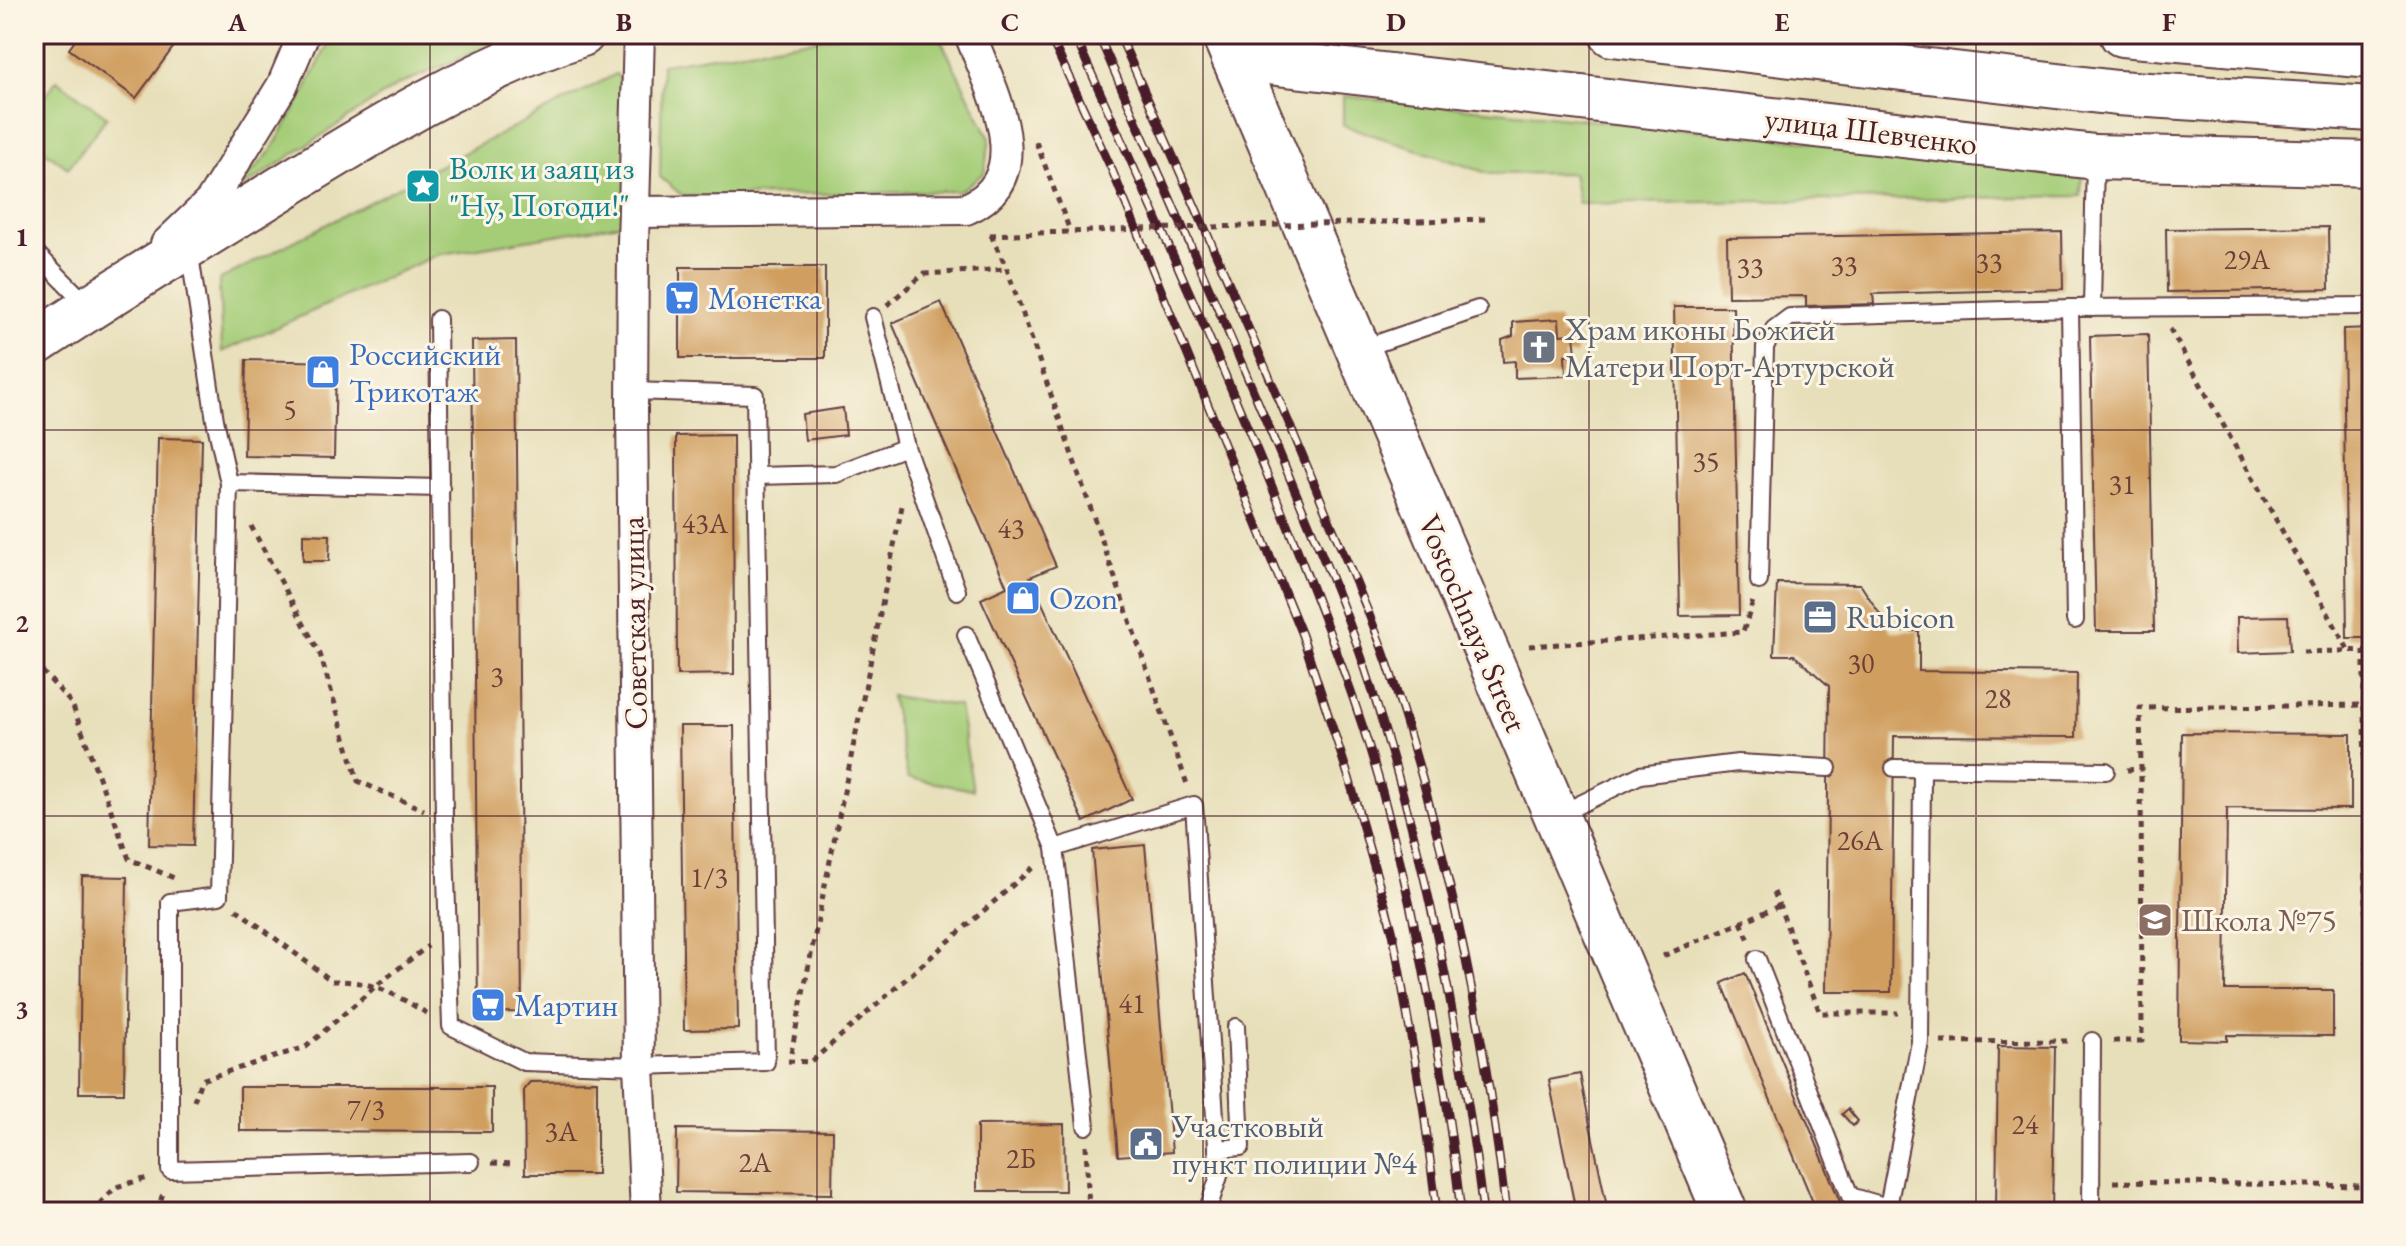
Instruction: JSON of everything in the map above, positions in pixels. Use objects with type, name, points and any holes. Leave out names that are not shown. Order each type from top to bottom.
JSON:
[{"type":"main road","points":[[34,344],[362,138],[466,81],[582,34]]},
{"type":"main road","points":[[1327,34],[1331,54],[1372,74]]},
{"type":"main road","points":[[1612,34],[2117,93],[2372,109]]},
{"type":"main road","points":[[2122,34],[2372,56]]},
{"type":"main road","name":"улица Шевченко","points":[[1229,46],[1372,74],[2095,157],[2372,164]]},
{"type":"main road","name":"Vostochnaya Street","points":[[1229,46],[1725,1212]]},
{"type":"street","points":[[107,296],[211,201],[282,86],[304,34]]},
{"type":"street","name":"Советская улица","points":[[639,34],[632,391],[639,1066],[646,1212]]},
{"type":"street","points":[[635,212],[966,209],[980,203],[992,194],[1005,167],[1004,132],[970,34]]},
{"type":"lane","points":[[2092,308],[2095,157]]},
{"type":"lane","points":[[188,245],[215,420],[229,483],[219,896],[170,902],[170,1170],[471,1162]]},
{"type":"lane","points":[[34,251],[107,296]]},
{"type":"lane","points":[[1759,581],[1765,347],[1774,329],[1790,317],[2070,308],[2372,306]]},
{"type":"lane","points":[[2070,308],[2075,620]]},
{"type":"lane","points":[[1358,350],[1478,309]]},
{"type":"lane","points":[[873,317],[908,454],[957,591]]},
{"type":"lane","points":[[438,319],[444,818],[451,1026],[524,1062],[639,1066],[766,1062],[755,395],[632,391]]},
{"type":"lane","points":[[756,476],[836,474],[908,454]]},
{"type":"lane","points":[[229,483],[441,488]]},
{"type":"lane","points":[[966,635],[1055,848],[1086,1126]]},
{"type":"lane","points":[[1555,817],[1640,775],[1738,763],[1828,768]]},
{"type":"lane","points":[[1894,768],[2106,771]]},
{"type":"lane","points":[[1757,959],[1850,1196],[1889,1209],[1920,1042],[1922,769]]},
{"type":"lane","points":[[1055,848],[1194,805],[1219,1176],[1207,1212]]},
{"type":"lane","points":[[1217,1149],[1241,1147],[1236,1027]]},
{"type":"lane","points":[[2091,1212],[2092,1041]]},
{"type":"path","points":[[1077,231],[1487,219]]},
{"type":"path","points":[[991,235],[1007,269],[1194,805]]},
{"type":"path","points":[[873,317],[924,274],[1007,269]]},
{"type":"path","points":[[2158,307],[2349,651]]},
{"type":"path","points":[[789,1061],[908,454]]},
{"type":"path","points":[[229,483],[320,654],[358,781],[444,818]]},
{"type":"path","points":[[1529,646],[1743,632],[1759,581]]},
{"type":"path","points":[[2090,1182],[2370,1186],[2364,650]]},
{"type":"path","points":[[2303,652],[2372,650]]},
{"type":"path","points":[[34,662],[72,704],[129,859],[219,896],[332,981],[349,980],[377,985],[451,1026]]},
{"type":"path","points":[[1920,1042],[2142,1041],[2140,708],[2364,705]]},
{"type":"path","points":[[2106,771],[2141,769]]},
{"type":"path","points":[[766,1062],[811,1062],[1055,848]]},
{"type":"path","points":[[1774,892],[1820,1013],[1919,1012]]},
{"type":"path","points":[[1663,956],[1779,906]]},
{"type":"path","points":[[191,1110],[201,1080],[306,1047],[377,985],[449,929]]},
{"type":"path","points":[[1086,1155],[1089,1212]]},
{"type":"path","points":[[493,1163],[515,1164]]},
{"type":"path","points":[[91,1212],[116,1187],[170,1170]]},
{"type":"green space","points":[[333,34],[518,34],[398,85],[233,194],[271,151]]},
{"type":"green space","points":[[849,34],[938,34],[990,139],[984,173],[960,191],[684,197],[660,177],[662,64]]},
{"type":"green space","points":[[616,74],[630,90],[627,223],[437,255],[222,352],[219,280]]},
{"type":"green space","points":[[57,80],[107,117],[68,168],[34,143],[34,111]]},
{"type":"green space","points":[[1343,96],[2082,168],[2081,196],[1579,204],[1573,173],[1490,174],[1343,125]]},
{"type":"green space","points":[[891,696],[959,706],[973,790],[908,778]]},
{"type":"building","points":[[80,34],[183,34],[136,98],[69,49]]},
{"type":"building","points":[[2328,227],[2329,289],[2167,292],[2166,229]]},
{"type":"building","points":[[2062,232],[2063,289],[1873,294],[1874,304],[1806,306],[1806,296],[1728,297],[1727,238]]},
{"type":"building","points":[[680,267],[825,267],[825,358],[680,358]]},
{"type":"building","points":[[941,302],[1056,566],[1030,577],[1132,799],[1084,822],[981,599],[1007,587],[892,323]]},
{"type":"building","points":[[1674,307],[1733,307],[1739,615],[1680,616]]},
{"type":"building","name":"Храм иконы Божией Матери Порт-Артурской","points":[[1559,319],[1560,335],[1574,334],[1576,354],[1565,355],[1566,376],[1515,378],[1515,361],[1503,362],[1502,340],[1513,336],[1513,322]]},
{"type":"building","points":[[2372,328],[2372,638],[2347,638],[2343,329]]},
{"type":"building","points":[[2148,334],[2154,631],[2096,631],[2090,336]]},
{"type":"building","points":[[516,340],[522,1012],[478,1013],[472,341]]},
{"type":"building","points":[[246,360],[336,362],[334,458],[244,456]]},
{"type":"building","points":[[843,408],[846,435],[805,440],[802,414]]},
{"type":"building","points":[[733,435],[734,674],[677,675],[676,436]]},
{"type":"building","points":[[158,438],[202,439],[193,846],[149,845]]},
{"type":"building","points":[[303,534],[330,535],[329,561],[303,561]]},
{"type":"building","points":[[1777,583],[1860,584],[1891,631],[1919,631],[1919,671],[2077,673],[2076,737],[1894,736],[1891,992],[1826,992],[1829,686],[1794,655],[1774,655]]},
{"type":"building","points":[[2288,616],[2290,651],[2238,653],[2237,617]]},
{"type":"building","points":[[680,726],[734,726],[738,1029],[684,1030]]},
{"type":"building","points":[[2182,733],[2351,734],[2351,809],[2227,808],[2225,990],[2333,990],[2333,1036],[2227,1035],[2227,1041],[2179,1040]]},
{"type":"building","points":[[1145,845],[1172,1152],[1118,1156],[1092,850]]},
{"type":"building","points":[[82,876],[127,877],[124,1093],[79,1093]]},
{"type":"building","points":[[1745,973],[1844,1212],[1817,1212],[1722,983]]},
{"type":"building","points":[[1998,1046],[2055,1047],[2052,1212],[1996,1212]]},
{"type":"building","points":[[1580,1074],[1608,1212],[1576,1212],[1549,1080]]},
{"type":"building","points":[[597,1081],[597,1174],[525,1174],[524,1089],[530,1082]]},
{"type":"building","points":[[240,1087],[492,1087],[492,1132],[240,1131]]},
{"type":"building","points":[[1848,1109],[1858,1121],[1853,1126],[1842,1114]]},
{"type":"building","points":[[1064,1124],[1065,1191],[977,1191],[977,1125]]},
{"type":"building","points":[[677,1129],[833,1131],[832,1194],[676,1192]]},
{"type":"railway","points":[[1049,34],[1112,170],[1302,635],[1349,778],[1393,933],[1423,1106],[1437,1212]]},
{"type":"railway","points":[[1074,34],[1265,471],[1355,703],[1399,856],[1421,957],[1461,1212]]},
{"type":"railway","points":[[1098,34],[1266,421],[1341,603],[1369,680],[1407,811],[1439,943],[1464,1077],[1483,1212]]},
{"type":"railway","points":[[1119,34],[1272,383],[1367,608],[1391,674],[1430,806],[1462,940],[1487,1076],[1506,1212]]},
{"type":"place","name":"Волк и заяц из \"Ну, Погоди!\"","points":[[423,186]]},
{"type":"place","name":"Монетка","points":[[682,298]]},
{"type":"place","name":"Храм иконы Божией Матери Порт-Артурской","points":[[1539,347]]},
{"type":"place","name":"Российский Трикотаж","points":[[323,372]]},
{"type":"place","name":"Ozon","points":[[1023,598]]},
{"type":"place","name":"Rubicon","points":[[1820,617]]},
{"type":"place","name":"Школа №75","points":[[2155,920]]},
{"type":"place","name":"Мартин","points":[[488,1005]]},
{"type":"place","name":"Участковый пункт полиции №4","points":[[1146,1144]]}]
